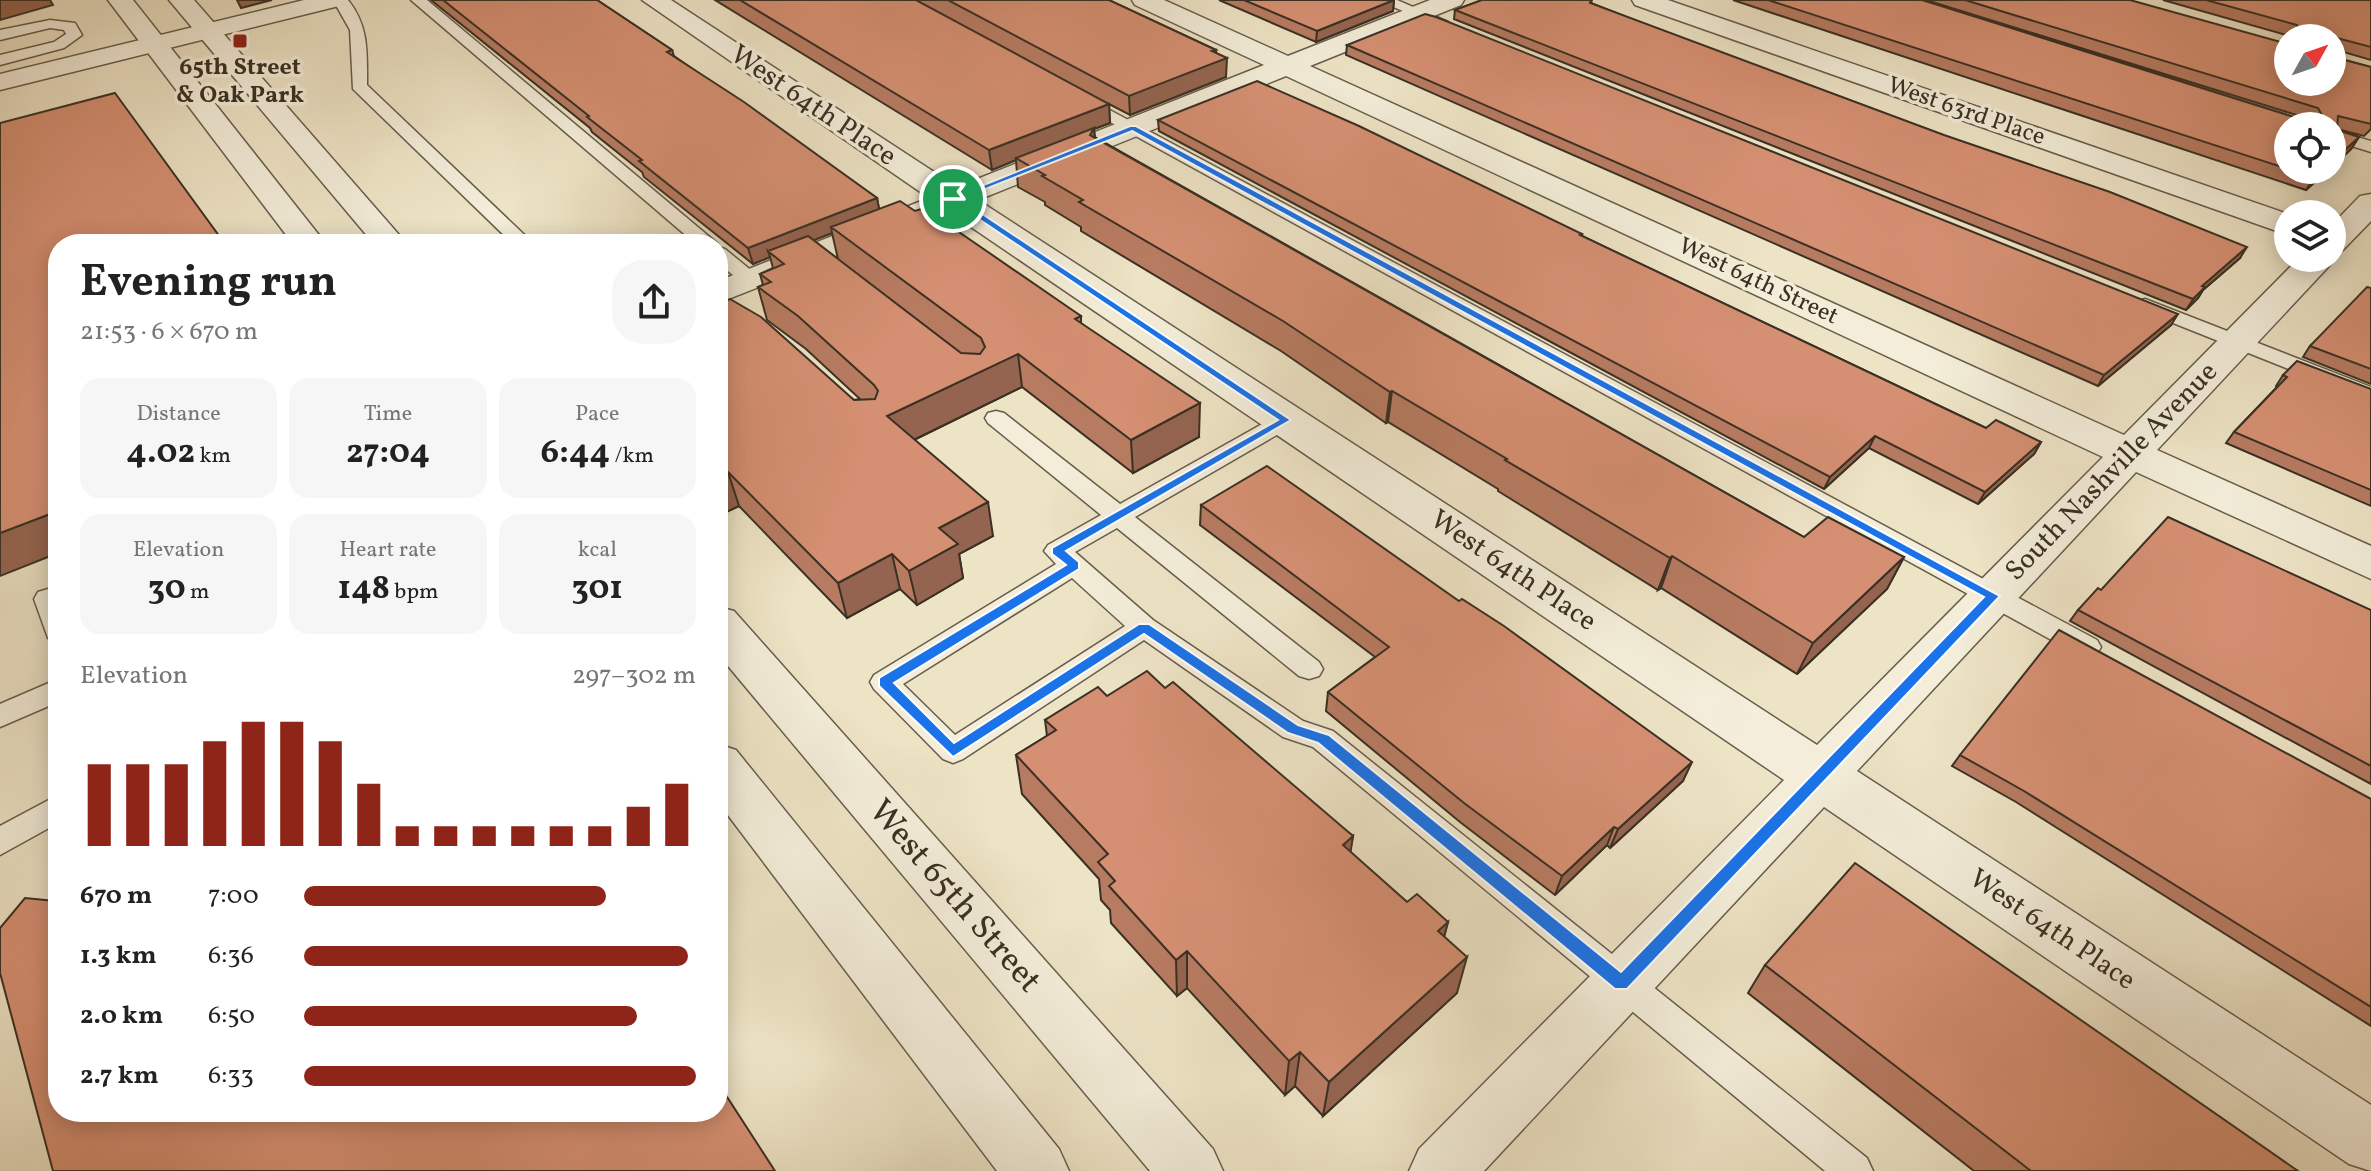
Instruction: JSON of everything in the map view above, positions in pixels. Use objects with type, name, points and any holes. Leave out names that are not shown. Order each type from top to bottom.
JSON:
[{"type":"street","points":[[120,0],[302,234]]},
{"type":"street","points":[[181,0],[382,234]]},
{"type":"street","name":"West 64th Place","points":[[654,0],[2371,1142]]},
{"type":"street","name":"West 64th Street","points":[[1144,0],[2371,564]]},
{"type":"street","name":"West 63rd Place","points":[[1644,0],[2274,220]]},
{"type":"street","points":[[0,82],[324,1]]},
{"type":"street","points":[[728,298],[751,280],[824,263],[953,199],[1418,14],[1454,14]]},
{"type":"street","name":"South Nashville Avenue","points":[[2346,229],[2371,203]]},
{"type":"street","points":[[2346,249],[2371,254]]},
{"type":"street","name":"South Nashville Avenue","points":[[1441,1171],[2304,272]]},
{"type":"street","name":"West 65th Street","points":[[728,635],[1191,1171]]},
{"type":"street","points":[[728,777],[1037,1171]]},
{"type":"lane","points":[[418,0],[696,234]]},
{"type":"lane","points":[[1384,0],[1418,14]]},
{"type":"lane","points":[[324,1],[350,9],[362,48],[359,86],[514,234]]},
{"type":"lane","points":[[0,35],[50,24],[70,26],[74,35],[59,45],[0,60]]},
{"type":"lane","points":[[1065,91],[2102,655]]},
{"type":"lane","points":[[2346,139],[2371,147]]},
{"type":"lane","points":[[728,261],[751,280]]},
{"type":"lane","points":[[2124,297],[2371,395]]},
{"type":"lane","points":[[996,418],[1309,669]]},
{"type":"lane","points":[[1286,420],[1057,551],[1144,627],[1293,729],[1323,739],[1854,1171]]},
{"type":"lane","points":[[1074,565],[884,682],[953,751],[1144,627]]},
{"type":"lane","points":[[0,716],[48,694]]},
{"type":"lane","points":[[0,842],[48,814]]},
{"type":"building","points":[[443,0],[597,0],[672,50],[667,52],[744,102],[877,198],[748,248]]},
{"type":"building","points":[[740,0],[916,0],[1109,104],[989,150]]},
{"type":"building","points":[[948,0],[1109,0],[1227,58],[1129,96]]},
{"type":"building","points":[[1244,0],[1394,0],[1317,31]]},
{"type":"building","points":[[1482,0],[1591,0],[1590,3],[1944,135],[2110,192],[2247,247],[2202,286],[2205,287],[2193,299],[1455,10]]},
{"type":"building","points":[[1768,0],[1922,0],[2278,112],[2274,112],[2274,164]]},
{"type":"building","points":[[1965,0],[2130,0],[2274,40],[2274,95]]},
{"type":"building","points":[[2206,0],[2371,0],[2371,47],[2346,40],[2346,24],[2293,24]]},
{"type":"building","points":[[1425,14],[2178,314],[2104,375],[1347,45]]},
{"type":"building","points":[[2346,60],[2371,67],[2371,124],[2346,118],[2346,112],[2320,112],[2318,108],[2279,96],[2346,96]]},
{"type":"building","points":[[1257,81],[1359,126],[1986,428],[1996,420],[2041,442],[1985,492],[1875,436],[1830,477],[1158,120]]},
{"type":"building","points":[[115,93],[218,234],[48,234],[48,515],[0,533],[0,123]]},
{"type":"building","points":[[1094,128],[1090,135],[1804,537],[1828,517],[1904,557],[1813,643],[1672,556],[1670,558],[1390,392],[1283,321],[1079,202],[1083,200],[1016,158]]},
{"type":"building","points":[[2346,133],[2359,137],[2346,149]]},
{"type":"building","points":[[900,201],[915,211],[924,208],[1081,316],[1075,319],[1200,403],[1131,440],[1018,354],[887,416],[988,502],[939,528],[958,544],[909,571],[892,554],[838,583],[728,472],[728,300],[761,317],[854,400],[875,399],[878,391],[874,385],[798,316],[758,287],[771,282],[760,274],[784,264],[768,251],[808,236],[961,353],[980,354],[985,347],[981,338],[831,227]]},
{"type":"building","points":[[2367,287],[2371,288],[2371,369],[2310,346]]},
{"type":"building","points":[[2297,361],[2371,389],[2371,490],[2234,432],[2287,377],[2283,375]]},
{"type":"building","points":[[1267,466],[1459,601],[1462,599],[1504,626],[1692,762],[1618,829],[1614,827],[1562,876],[1464,803],[1328,692],[1389,647],[1201,505]]},
{"type":"building","points":[[2168,517],[2371,610],[2371,766],[2078,610],[2098,588],[2101,590]]},
{"type":"building","points":[[2059,630],[2371,799],[2371,1007],[2024,791],[1960,755]]},
{"type":"building","points":[[1147,671],[1165,688],[1173,682],[1353,836],[1343,845],[1407,902],[1417,894],[1448,922],[1438,931],[1467,957],[1329,1082],[1300,1052],[1289,1061],[1187,951],[1176,960],[1109,886],[1115,881],[1098,862],[1108,854],[1016,755],[1056,730],[1045,720],[1098,687],[1107,696]]},
{"type":"building","points":[[1855,863],[2298,1171],[2031,1171],[1765,965]]},
{"type":"building","points":[[25,898],[48,900],[48,1122],[728,1122],[728,1098],[775,1171],[53,1171],[0,973],[0,928]]},
{"type":"place","name":"65th Street & Oak Park","points":[[240,41]]},
{"type":"route","points":[[1133,128],[1993,596],[1621,983],[1323,739],[1293,729],[1144,627],[953,751],[884,682],[1074,565],[1057,551],[1286,420],[953,199],[1133,128]]}]
